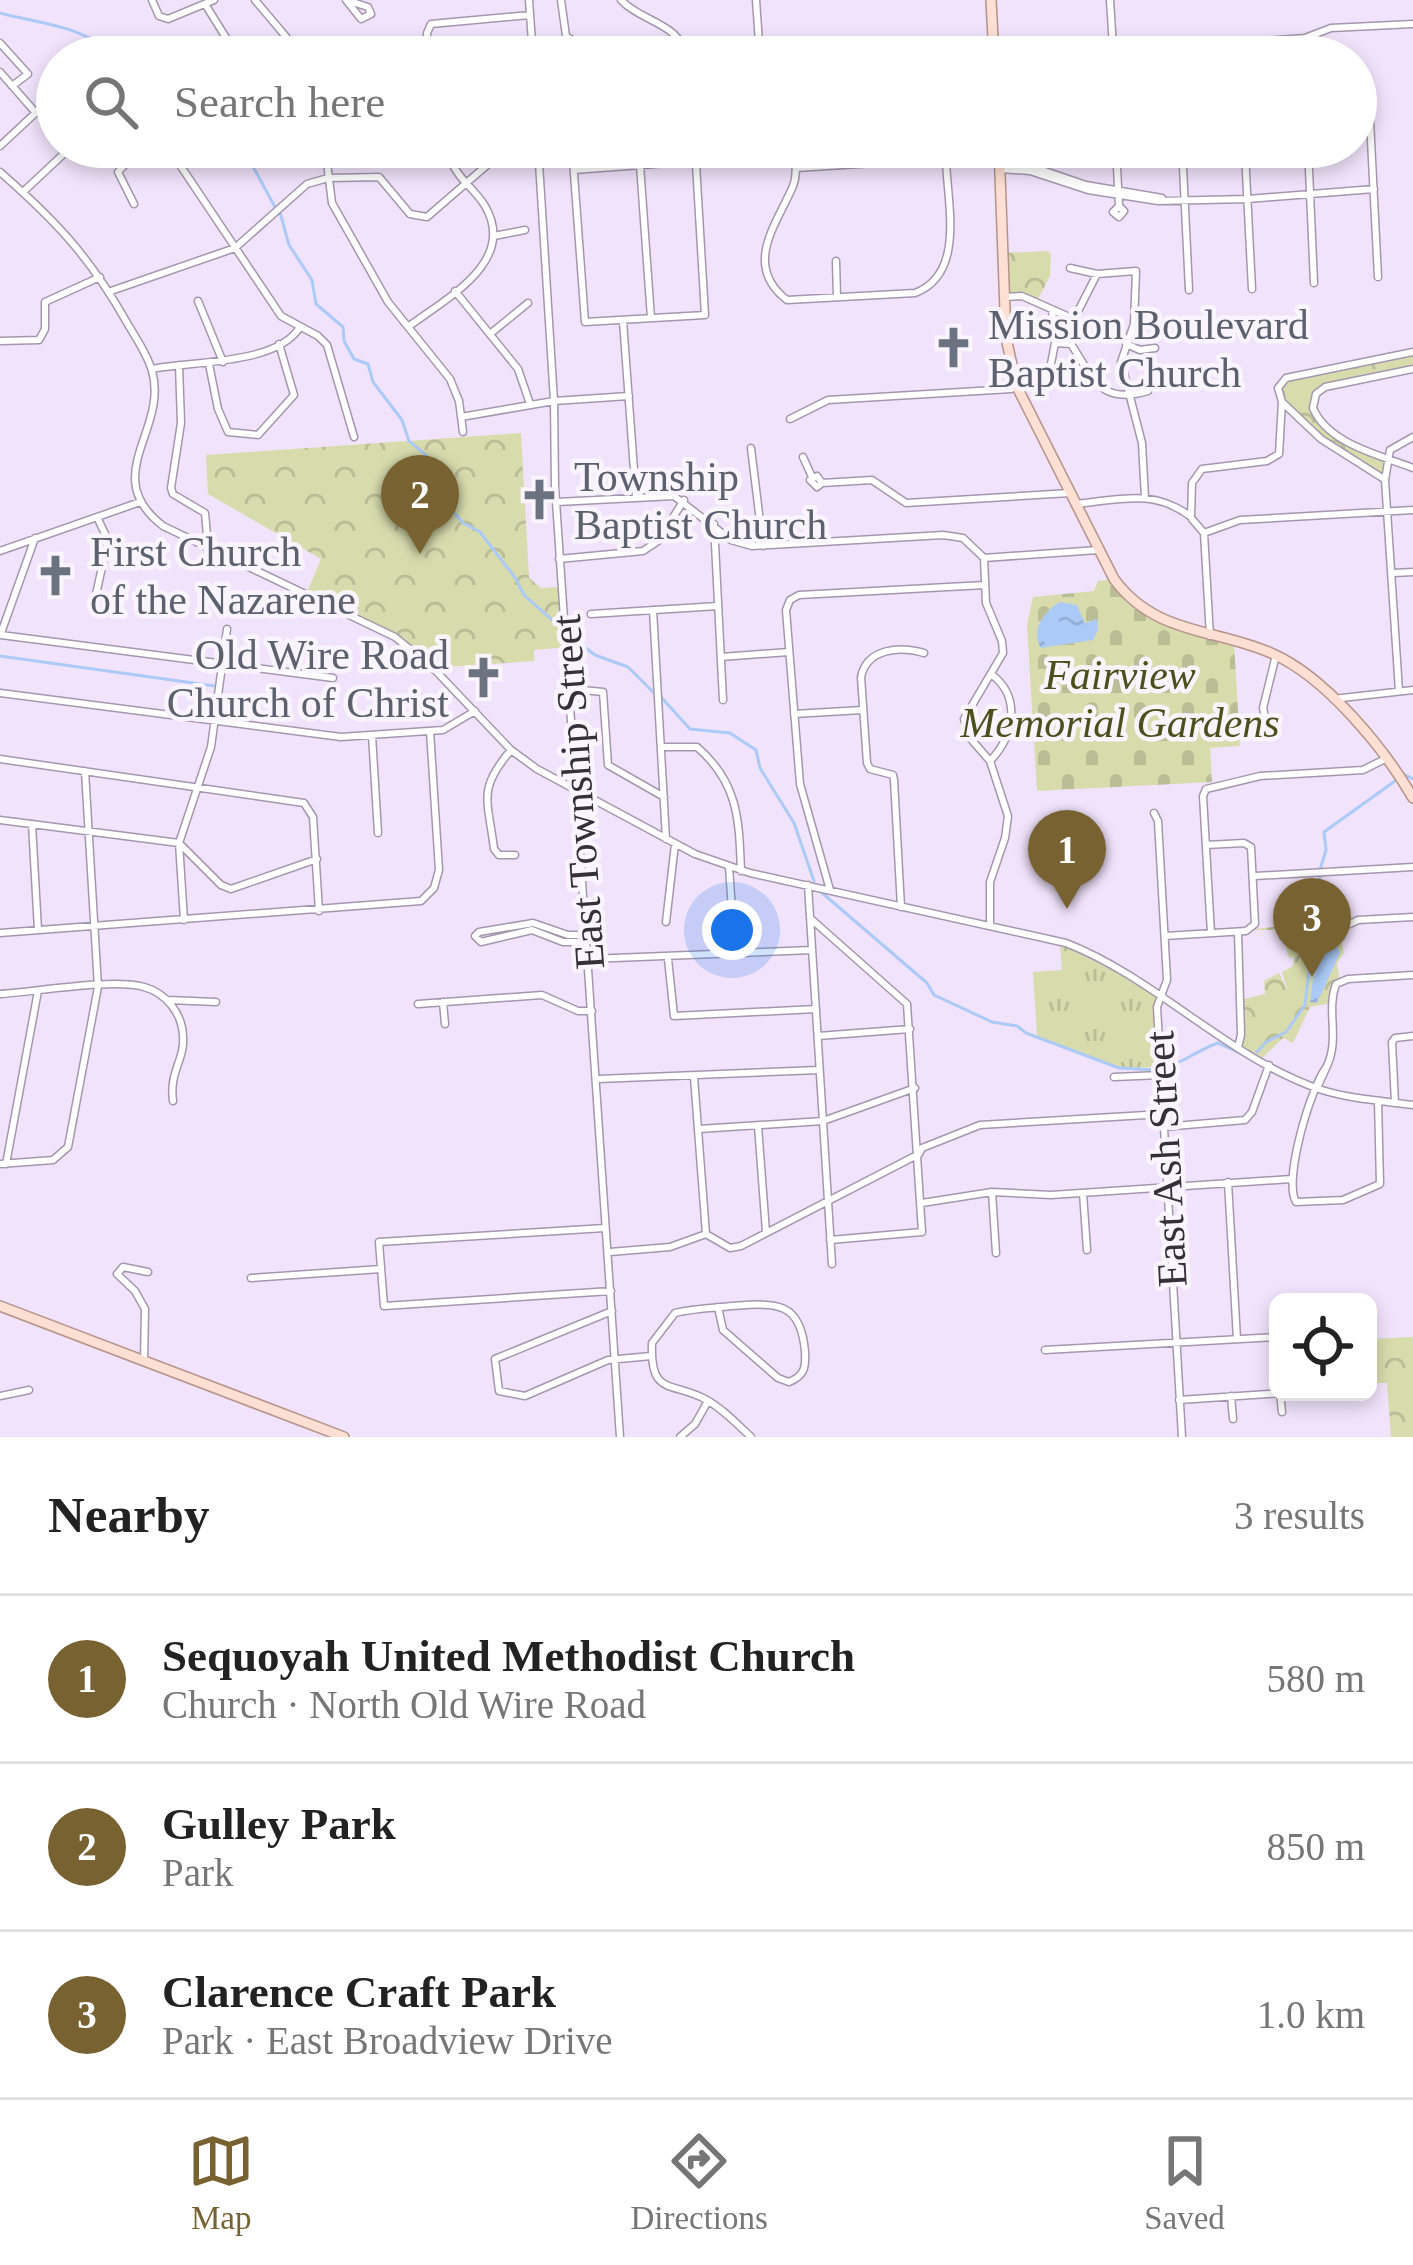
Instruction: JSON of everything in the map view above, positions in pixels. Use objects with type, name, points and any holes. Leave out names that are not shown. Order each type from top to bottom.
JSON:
[{"type":"main road","points":[[991,0],[993,36]]},
{"type":"main road","points":[[1000,169],[1007,348],[1017,387],[1098,550],[1124,592],[1169,624],[1276,655],[1333,699],[1387,758],[1413,798]]},
{"type":"main road","points":[[0,1306],[339,1436]]},
{"type":"street","points":[[152,0],[159,16],[168,20],[214,0]]},
{"type":"street","points":[[255,0],[285,36]]},
{"type":"street","points":[[529,0],[531,36]]},
{"type":"street","points":[[561,0],[566,36]]},
{"type":"street","points":[[621,0],[676,36]]},
{"type":"street","points":[[756,0],[759,36]]},
{"type":"street","points":[[1111,0],[1113,36]]},
{"type":"street","points":[[204,2],[225,36]]},
{"type":"street","points":[[427,36],[427,28],[434,23],[530,15]]},
{"type":"street","points":[[1310,36],[1331,28],[1413,24]]},
{"type":"street","points":[[0,43],[28,74],[12,86]]},
{"type":"street","points":[[0,59],[8,52]]},
{"type":"street","points":[[0,146],[36,112],[1,76]]},
{"type":"street","points":[[23,192],[49,168]]},
{"type":"street","points":[[122,168],[118,172],[134,203]]},
{"type":"street","points":[[182,168],[281,316],[315,333],[327,345],[355,437]]},
{"type":"street","points":[[327,168],[332,203],[379,287],[450,380],[463,432]]},
{"type":"street","points":[[408,327],[487,262],[493,236],[484,205],[456,168]]},
{"type":"street","points":[[109,292],[235,248],[299,188],[328,178],[379,178],[405,210],[419,218],[434,214],[485,168]]},
{"type":"street","name":"East Township Street","points":[[539,168],[559,559],[620,1437]]},
{"type":"street","points":[[600,168],[574,170],[584,322],[705,315],[695,168]]},
{"type":"street","points":[[640,168],[651,318]]},
{"type":"street","points":[[796,168],[764,256],[774,283],[788,300],[920,292],[941,274],[949,256],[946,168]]},
{"type":"street","points":[[1117,168],[1118,206]]},
{"type":"street","points":[[1183,168],[1189,290]]},
{"type":"street","points":[[1247,168],[1252,289]]},
{"type":"street","points":[[1309,168],[1314,283]]},
{"type":"street","points":[[1373,168],[1378,277]]},
{"type":"street","points":[[1000,169],[1030,169],[1088,190],[1166,199],[1248,200],[1374,189]]},
{"type":"street","points":[[0,172],[79,246],[152,369],[154,403],[134,473],[140,502],[152,516]]},
{"type":"street","points":[[493,236],[525,230]]},
{"type":"street","points":[[836,261],[837,297]]},
{"type":"street","points":[[1070,268],[1097,274],[1136,271],[1134,324],[1121,362],[1142,443],[1145,498]]},
{"type":"street","points":[[1124,272],[1135,294]]},
{"type":"street","points":[[1004,297],[1022,296],[1076,318],[1097,274]]},
{"type":"street","points":[[0,341],[39,340],[44,334],[45,302],[100,277]]},
{"type":"street","points":[[455,291],[522,376],[530,404]]},
{"type":"street","points":[[198,301],[223,362]]},
{"type":"street","points":[[490,334],[528,303]]},
{"type":"street","points":[[790,418],[828,400],[1017,387],[1049,374],[1052,310]]},
{"type":"street","points":[[623,320],[636,497]]},
{"type":"street","points":[[152,369],[223,362],[279,344],[300,327]]},
{"type":"street","points":[[209,364],[228,433],[258,435],[294,395],[279,344]]},
{"type":"street","points":[[1054,344],[1070,344],[1091,378],[1110,394],[1148,392]]},
{"type":"street","points":[[1126,344],[1140,350],[1155,348]]},
{"type":"street","points":[[1191,518],[1192,483],[1202,469],[1267,461],[1279,454],[1282,402],[1278,388],[1293,375],[1413,352]]},
{"type":"street","points":[[179,365],[182,417],[171,490],[205,513],[208,548]]},
{"type":"street","points":[[1413,369],[1325,387],[1313,400],[1316,415],[1329,429],[1413,468]]},
{"type":"street","points":[[461,416],[554,400],[629,396]]},
{"type":"street","points":[[1282,402],[1321,439],[1385,480]]},
{"type":"street","points":[[1399,692],[1385,480],[1394,445],[1413,436]]},
{"type":"street","points":[[751,448],[763,546]]},
{"type":"street","points":[[802,457],[812,477],[819,476],[822,483],[872,480],[906,502],[1072,498],[1169,502],[1204,532],[1210,636]]},
{"type":"street","points":[[556,502],[668,495],[684,500],[731,539],[763,546],[955,536],[984,559],[1098,550]]},
{"type":"street","points":[[559,559],[643,551],[658,541],[684,500]]},
{"type":"street","points":[[1,549],[140,502]]},
{"type":"street","points":[[118,508],[137,509],[208,548],[386,631],[418,653],[511,750],[670,842],[741,871],[1077,947],[1270,1066],[1317,1088],[1413,1105]]},
{"type":"street","points":[[1204,532],[1240,520],[1413,510]]},
{"type":"street","points":[[95,599],[107,540],[96,515]]},
{"type":"street","points":[[714,524],[723,700]]},
{"type":"street","points":[[36,537],[0,636],[333,678]]},
{"type":"street","points":[[984,559],[987,609],[1003,652],[964,719],[967,734],[990,761],[1006,803],[1008,824],[990,882],[989,926]]},
{"type":"street","points":[[1391,574],[1413,572]]},
{"type":"street","points":[[830,890],[800,784],[786,610],[794,596],[985,585]]},
{"type":"street","points":[[591,614],[718,606]]},
{"type":"street","points":[[653,610],[670,842],[666,922]]},
{"type":"street","points":[[184,920],[179,843],[215,721],[227,629]]},
{"type":"street","points":[[721,657],[789,652]]},
{"type":"street","points":[[901,908],[894,780],[866,763],[861,677],[870,657],[924,652]]},
{"type":"street","points":[[1265,717],[1276,655]]},
{"type":"street","points":[[990,761],[1006,742],[1012,716],[1004,685],[992,674]]},
{"type":"street","points":[[571,689],[603,692],[608,765],[664,797]]},
{"type":"street","points":[[1333,699],[1413,690]]},
{"type":"street","points":[[0,693],[324,735],[430,731],[454,726],[475,711]]},
{"type":"street","points":[[793,714],[862,710]]},
{"type":"street","points":[[0,933],[421,901],[434,888],[440,870],[430,731]]},
{"type":"street","points":[[372,735],[378,833]]},
{"type":"street","points":[[662,748],[698,747],[730,790],[739,811],[741,871]]},
{"type":"street","points":[[511,750],[492,773],[487,789],[494,849],[502,856],[515,855]]},
{"type":"street","points":[[1210,933],[1206,789],[1261,776],[1363,770],[1387,758]]},
{"type":"street","points":[[0,759],[297,800],[311,809],[320,910]]},
{"type":"street","points":[[38,992],[3,1164],[53,1160],[66,1151],[98,987],[85,771]]},
{"type":"street","points":[[579,815],[585,804],[600,805]]},
{"type":"street","name":"East Ash Street","points":[[1154,813],[1167,980],[1156,1007],[1182,1437]]},
{"type":"street","points":[[0,820],[179,843],[221,885],[231,889],[317,859]]},
{"type":"street","points":[[32,824],[38,930]]},
{"type":"street","points":[[1165,936],[1253,927],[1249,844],[1205,845]]},
{"type":"street","points":[[729,867],[735,953]]},
{"type":"street","points":[[1254,876],[1413,867]]},
{"type":"street","points":[[808,885],[832,1264]]},
{"type":"street","points":[[1350,924],[1413,917]]},
{"type":"street","points":[[810,918],[904,998],[915,1088],[923,1230],[830,1240]]},
{"type":"street","points":[[530,923],[587,939],[563,942],[532,930],[478,942],[476,936],[530,923]]},
{"type":"street","points":[[1237,1048],[1241,1035],[1238,932]]},
{"type":"street","points":[[589,959],[812,950]]},
{"type":"street","points":[[668,957],[674,1016],[816,1010]]},
{"type":"street","points":[[1378,1100],[1379,1184],[1343,1200],[1294,1201],[1294,1156],[1335,1045],[1332,997],[1336,984],[1413,975]]},
{"type":"street","points":[[0,994],[139,986],[168,1000],[216,1003]]},
{"type":"street","points":[[418,1004],[542,995],[578,1011],[592,1011]]},
{"type":"street","points":[[168,1000],[184,1036],[171,1078],[173,1101]]},
{"type":"street","points":[[443,1002],[445,1024]]},
{"type":"street","points":[[818,1036],[910,1029]]},
{"type":"street","points":[[1395,1102],[1393,1040],[1413,1036]]},
{"type":"street","points":[[1163,1127],[1241,1122],[1252,1112],[1270,1066]]},
{"type":"street","points":[[598,1079],[819,1070]]},
{"type":"street","points":[[1114,1077],[1160,1075]]},
{"type":"street","points":[[694,1077],[706,1234]]},
{"type":"street","points":[[699,1129],[823,1121],[915,1088]]},
{"type":"street","points":[[706,1234],[730,1248],[829,1201],[919,1154],[922,1148],[980,1124],[1163,1114]]},
{"type":"street","points":[[758,1126],[766,1232]]},
{"type":"street","points":[[922,1203],[992,1192],[1083,1193],[1291,1179]]},
{"type":"street","points":[[1228,1182],[1237,1339]]},
{"type":"street","points":[[992,1192],[996,1253]]},
{"type":"street","points":[[1083,1193],[1088,1250]]},
{"type":"street","points":[[607,1228],[379,1242],[384,1306],[611,1291]]},
{"type":"street","points":[[608,1252],[670,1247],[706,1234]]},
{"type":"street","points":[[144,1362],[146,1309],[117,1274],[123,1267],[148,1272]]},
{"type":"street","points":[[250,1277],[381,1269]]},
{"type":"street","points":[[718,1307],[723,1330],[781,1381],[796,1379],[806,1364],[803,1331],[783,1307],[770,1304],[718,1307],[675,1313],[657,1331],[653,1371],[666,1388],[708,1401],[751,1437]]},
{"type":"street","points":[[612,1311],[495,1359],[499,1391],[522,1396],[615,1358],[651,1356]]},
{"type":"street","points":[[1045,1350],[1269,1337]]},
{"type":"street","points":[[0,1396],[29,1390]]},
{"type":"street","points":[[1179,1400],[1269,1394]]},
{"type":"street","points":[[1231,1396],[1233,1419]]},
{"type":"street","points":[[680,1437],[695,1424],[708,1401]]},
{"type":"street","points":[[1281,1401],[1282,1412]]},
{"type":"green space","points":[[1048,251],[1050,276],[1036,303],[1022,296],[1004,297],[1002,253]]},
{"type":"green space","points":[[1413,352],[1413,369],[1325,387],[1317,394],[1316,415],[1345,440],[1387,458],[1385,480],[1321,439],[1282,402],[1281,382]]},
{"type":"green space","points":[[521,433],[529,578],[541,588],[562,587],[568,647],[534,650],[534,661],[433,668],[395,637],[307,592],[321,559],[208,494],[206,455]]},
{"type":"green space","name":"Fairview Memorial Gardens","points":[[1114,579],[1149,613],[1234,642],[1240,746],[1210,748],[1212,782],[1037,791],[1027,625],[1033,597],[1094,591],[1098,581]]},
{"type":"green space","points":[[1334,892],[1331,917],[1350,924],[1340,934],[1344,953],[1337,963],[1340,981],[1333,1003],[1310,1007],[1293,1043],[1283,1038],[1260,1060],[1237,1048],[1240,1000],[1265,994],[1264,981],[1279,973],[1288,992],[1282,972],[1293,966],[1294,957],[1289,958],[1281,930],[1250,930],[1280,926],[1279,895]]},
{"type":"green space","points":[[1060,941],[1102,959],[1159,998],[1160,1067],[1119,1068],[1037,1036],[1033,972],[1062,970]]},
{"type":"green space","points":[[1413,1337],[1413,1437],[1391,1437],[1387,1383],[1377,1383],[1377,1339]]},
{"type":"water","points":[[1060,602],[1077,605],[1085,623],[1097,619],[1093,640],[1041,648],[1040,622]]},
{"type":"water","points":[[1336,944],[1340,953],[1317,1003],[1310,1002],[1315,965],[1329,945]]},
{"type":"waterway","points":[[0,13],[83,36]]},
{"type":"waterway","points":[[254,168],[275,207]]},
{"type":"waterway","points":[[280,212],[289,245],[312,280],[316,304],[343,327],[344,341],[354,359],[368,364],[373,382],[402,420],[409,441],[427,456],[450,508],[480,532],[524,595],[561,628]]},
{"type":"waterway","points":[[570,636],[595,655],[628,667],[654,693]]},
{"type":"waterway","points":[[0,656],[215,686]]},
{"type":"waterway","points":[[661,697],[690,729],[730,733],[756,750],[760,768],[794,823],[814,881]]},
{"type":"waterway","points":[[1405,775],[1413,779]]},
{"type":"waterway","points":[[1320,870],[1326,850],[1324,832],[1395,781]]},
{"type":"waterway","points":[[1257,1052],[1286,1032],[1305,1005],[1320,876]]},
{"type":"waterway","points":[[821,892],[927,983],[934,995],[992,1022],[1017,1026],[1119,1068],[1157,1070]]},
{"type":"waterway","points":[[1163,1069],[1218,1043],[1244,1055]]},
{"type":"place","name":"Mission Boulevard Baptist Church","points":[[954,348]]},
{"type":"place","name":"Township Baptist Church","points":[[540,500]]},
{"type":"place","name":"Gulley Park","points":[[420,554]]},
{"type":"place","name":"First Church of the Nazarene","points":[[56,575]]},
{"type":"place","name":"Old Wire Road Church of Christ","points":[[483,678]]},
{"type":"place","name":"Sequoyah United Methodist Church","points":[[1067,909]]},
{"type":"place","name":"Clarence Craft Park","points":[[1312,977]]}]
